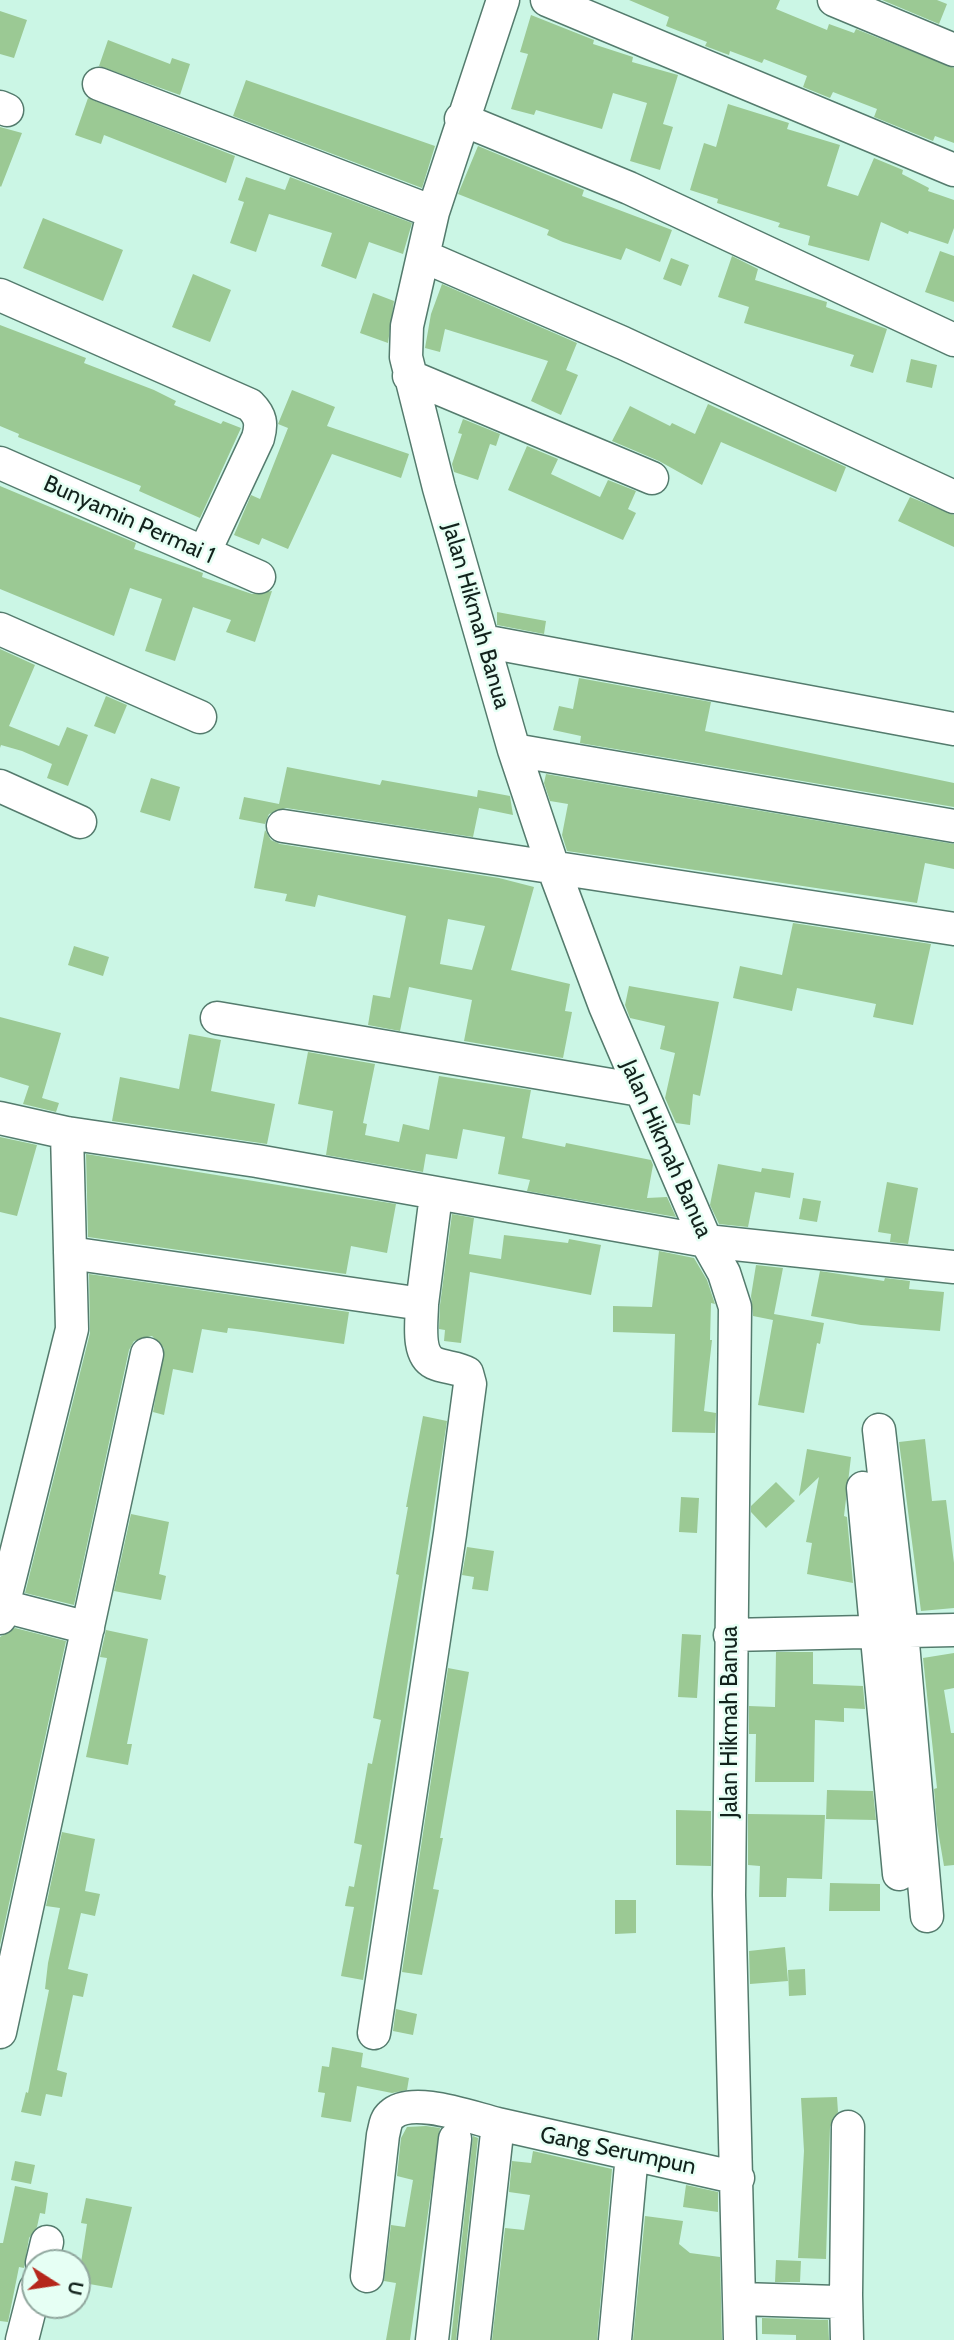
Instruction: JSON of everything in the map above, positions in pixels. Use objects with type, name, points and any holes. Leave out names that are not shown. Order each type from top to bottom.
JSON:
[{"type":"street","name":"Jalan Hikmah Banua","points":[[503,0],[461,119],[433,212],[405,338],[409,376],[514,750],[605,1006],[706,1241],[724,1273],[735,1307],[729,1895],[740,2340]]},
{"type":"street","points":[[547,0],[954,170]]},
{"type":"street","points":[[834,0],[954,50]]},
{"type":"street","points":[[99,84],[433,212]]},
{"type":"street","points":[[461,119],[629,188],[954,340]]},
{"type":"street","points":[[423,256],[623,343],[954,497]]},
{"type":"street","points":[[0,295],[250,405],[257,412],[261,426],[258,438],[204,553]]},
{"type":"street","points":[[409,376],[652,478]]},
{"type":"street","name":"Bunyamin Permai 1","points":[[0,463],[259,577]]},
{"type":"street","points":[[0,629],[200,717]]},
{"type":"street","points":[[483,640],[954,729]]},
{"type":"street","points":[[514,750],[954,826]]},
{"type":"street","points":[[0,786],[80,822]]},
{"type":"street","points":[[283,826],[954,929]]},
{"type":"street","points":[[217,1018],[640,1090]]},
{"type":"street","points":[[0,1118],[67,1133],[257,1161],[706,1241],[954,1267]]},
{"type":"street","points":[[67,1133],[71,1317],[1,1612],[88,1628]]},
{"type":"street","points":[[374,2033],[450,1534],[470,1384],[467,1373],[433,1362],[427,1357],[422,1344],[422,1304],[436,1195]]},
{"type":"street","points":[[70,1253],[422,1304]]},
{"type":"street","points":[[0,2032],[147,1354]]},
{"type":"street","points":[[879,1430],[899,1874]]},
{"type":"street","points":[[863,1488],[890,1632],[927,1916]]},
{"type":"street","points":[[730,1635],[954,1630]]},
{"type":"street","name":"Gang Serumpun","points":[[367,2276],[383,2135],[388,2118],[399,2110],[417,2105],[738,2178]]},
{"type":"street","points":[[474,2340],[498,2124]]},
{"type":"street","points":[[847,2340],[848,2127]]},
{"type":"street","points":[[432,2340],[455,2140]]},
{"type":"street","points":[[615,2340],[631,2165]]},
{"type":"street","points":[[741,2300],[837,2302],[846,2295]]},
{"type":"street","points":[[22,2340],[27,2319]]},
{"type":"building","points":[[629,0],[780,0],[776,9],[827,30],[829,24],[854,33],[856,29],[954,68],[954,143],[935,136],[933,141],[874,117],[877,109],[833,92],[830,98],[803,87],[807,76],[764,59],[762,63],[730,51],[729,55],[705,46],[707,42],[666,26],[669,17]]},
{"type":"building","points":[[882,0],[937,0],[947,4],[939,24]]},
{"type":"building","points":[[0,11],[27,20],[14,58],[0,54]]},
{"type":"building","points":[[531,15],[594,40],[593,44],[633,57],[632,62],[678,75],[663,124],[673,127],[660,170],[630,161],[647,103],[613,93],[602,129],[536,110],[534,115],[511,109],[528,54],[520,52]]},
{"type":"building","points":[[108,40],[170,64],[172,58],[190,64],[180,95],[99,66]]},
{"type":"building","points":[[246,80],[435,146],[422,188],[233,116]]},
{"type":"building","points":[[88,98],[235,156],[226,183],[104,135],[101,144],[75,135]]},
{"type":"building","points":[[728,104],[789,123],[787,129],[840,145],[827,186],[858,196],[874,158],[903,170],[902,174],[929,188],[928,191],[954,200],[954,228],[948,244],[909,231],[908,234],[881,222],[869,261],[808,245],[810,236],[778,227],[780,223],[717,203],[718,199],[690,190],[704,143],[716,147]]},
{"type":"building","points":[[0,127],[22,133],[1,187],[0,186]]},
{"type":"building","points":[[478,146],[584,190],[582,196],[672,230],[660,262],[626,248],[621,260],[563,242],[547,235],[549,230],[458,194]]},
{"type":"building","points":[[246,177],[285,190],[290,177],[412,223],[403,254],[369,242],[356,279],[321,266],[332,233],[269,214],[256,252],[230,243],[244,202],[238,200]]},
{"type":"building","points":[[43,218],[123,250],[103,301],[23,268]]},
{"type":"building","points":[[940,251],[954,256],[954,302],[925,292]]},
{"type":"building","points":[[732,256],[758,269],[755,280],[827,302],[826,307],[887,329],[873,373],[850,366],[854,355],[744,323],[749,307],[718,297]]},
{"type":"building","points":[[671,258],[689,265],[681,286],[663,279]]},
{"type":"building","points":[[193,274],[231,290],[210,342],[172,327]]},
{"type":"building","points":[[442,284],[577,343],[566,370],[578,375],[561,415],[531,401],[548,361],[445,329],[440,352],[425,348],[431,314]]},
{"type":"building","points":[[373,293],[394,301],[388,343],[360,333]]},
{"type":"building","points":[[0,325],[86,358],[84,363],[154,390],[176,401],[174,405],[221,424],[223,421],[241,428],[200,518],[139,491],[141,486],[18,437],[19,434],[0,426]]},
{"type":"building","points":[[911,359],[937,365],[932,388],[906,382]]},
{"type":"building","points":[[292,390],[335,407],[327,426],[409,454],[401,478],[332,454],[288,549],[262,538],[259,545],[234,535],[251,495],[260,499],[288,428],[278,424]]},
{"type":"building","points":[[708,404],[846,467],[836,492],[721,442],[702,485],[659,461],[612,441],[630,406],[670,426],[672,423],[695,434]]},
{"type":"building","points":[[463,419],[500,434],[496,446],[490,444],[478,480],[454,472],[452,464],[462,434],[458,433]]},
{"type":"building","points":[[527,446],[558,459],[551,474],[600,497],[608,480],[636,491],[628,509],[636,513],[623,540],[508,490]]},
{"type":"building","points":[[0,486],[136,543],[134,549],[203,573],[202,577],[252,594],[272,591],[255,642],[226,632],[231,620],[193,607],[175,661],[145,651],[162,599],[130,588],[114,636],[0,589]]},
{"type":"building","points":[[910,497],[954,515],[954,547],[898,521]]},
{"type":"building","points":[[497,612],[546,621],[544,634],[497,625]]},
{"type":"building","points":[[0,649],[35,665],[9,726],[59,746],[67,727],[88,735],[68,786],[47,778],[52,764],[22,751],[1,745],[0,748]]},
{"type":"building","points":[[579,678],[711,702],[705,731],[954,783],[954,807],[580,743],[581,736],[553,730],[559,706],[573,709]]},
{"type":"building","points":[[106,696],[127,705],[115,734],[94,726]]},
{"type":"building","points":[[287,767],[380,785],[382,780],[477,797],[478,790],[510,796],[513,815],[479,808],[473,837],[286,808],[269,814],[265,824],[239,819],[244,797],[279,804]]},
{"type":"building","points":[[546,774],[954,844],[954,869],[925,863],[917,903],[567,851],[562,835],[568,804],[550,801],[544,783]]},
{"type":"building","points":[[151,778],[180,787],[170,821],[140,812]]},
{"type":"building","points":[[265,830],[271,840],[280,844],[499,878],[534,887],[511,970],[570,984],[565,1011],[572,1012],[563,1058],[464,1041],[472,1000],[409,987],[400,1031],[368,1025],[373,995],[390,998],[406,916],[318,895],[315,907],[285,901],[287,894],[254,888]],"holes":[[[448,919],[485,926],[472,970],[440,964]]]},
{"type":"building","points":[[793,923],[931,944],[913,1025],[873,1017],[876,1004],[797,988],[792,1011],[733,998],[740,966],[782,975]]},
{"type":"building","points":[[74,946],[109,957],[103,976],[68,965]]},
{"type":"building","points":[[629,986],[719,1002],[700,1096],[693,1094],[690,1125],[676,1123],[665,1098],[675,1053],[660,1049],[665,1026],[630,1018],[625,1005]]},
{"type":"building","points":[[0,1017],[61,1033],[42,1098],[59,1103],[56,1112],[23,1104],[29,1086],[0,1077]]},
{"type":"building","points":[[189,1034],[221,1040],[211,1091],[275,1104],[267,1144],[112,1121],[120,1077],[179,1089]]},
{"type":"building","points":[[308,1052],[375,1064],[363,1123],[367,1124],[365,1135],[399,1142],[403,1124],[429,1130],[439,1076],[531,1090],[522,1138],[565,1147],[566,1143],[651,1160],[653,1165],[647,1198],[667,1197],[676,1217],[527,1191],[530,1180],[498,1174],[505,1137],[463,1129],[457,1159],[426,1154],[423,1172],[326,1155],[333,1111],[298,1104]]},
{"type":"building","points":[[0,1137],[37,1145],[17,1216],[0,1212]]},
{"type":"building","points":[[86,1154],[396,1204],[387,1253],[351,1246],[346,1274],[88,1237]]},
{"type":"building","points":[[718,1164],[761,1172],[762,1168],[794,1173],[790,1198],[755,1192],[748,1227],[719,1224],[710,1205]]},
{"type":"building","points":[[887,1182],[918,1188],[908,1244],[890,1242],[891,1234],[878,1232]]},
{"type":"building","points":[[803,1198],[821,1201],[817,1222],[799,1219]]},
{"type":"building","points":[[452,1214],[474,1218],[469,1254],[501,1259],[504,1235],[568,1243],[569,1239],[601,1245],[591,1295],[470,1272],[461,1343],[444,1341],[445,1330],[439,1329],[440,1305]]},
{"type":"building","points":[[659,1251],[694,1258],[707,1280],[715,1304],[711,1303],[712,1340],[704,1411],[716,1413],[715,1433],[672,1432],[675,1334],[613,1332],[613,1306],[652,1307]]},
{"type":"building","points":[[756,1265],[783,1268],[774,1314],[824,1323],[820,1344],[817,1343],[804,1413],[758,1405],[773,1320],[753,1316],[751,1296]]},
{"type":"building","points":[[820,1271],[884,1281],[885,1278],[910,1281],[909,1289],[944,1292],[940,1331],[861,1325],[811,1316]]},
{"type":"building","points":[[89,1274],[349,1312],[344,1344],[228,1328],[227,1333],[202,1329],[193,1373],[173,1369],[164,1415],[153,1412],[164,1348],[152,1336],[134,1341],[129,1350],[74,1605],[25,1593],[90,1333]]},
{"type":"building","points":[[423,1416],[447,1421],[363,1980],[341,1976],[354,1907],[345,1906],[349,1886],[354,1887],[362,1845],[354,1843],[368,1763],[372,1764],[381,1720],[373,1718],[399,1575],[396,1574],[406,1507]]},
{"type":"building","points":[[925,1439],[932,1501],[946,1500],[954,1563],[954,1608],[921,1611],[899,1442]]},
{"type":"building","points":[[807,1449],[851,1457],[844,1516],[847,1517],[853,1583],[807,1574],[812,1543],[806,1542],[819,1477],[799,1496]]},
{"type":"building","points":[[776,1482],[795,1501],[766,1528],[751,1512],[751,1506]]},
{"type":"building","points":[[681,1497],[699,1498],[697,1533],[679,1532]]},
{"type":"building","points":[[131,1514],[169,1522],[159,1574],[166,1576],[161,1600],[114,1591]]},
{"type":"building","points":[[467,1547],[494,1551],[488,1591],[472,1589],[474,1577],[462,1575]]},
{"type":"building","points":[[15,1628],[66,1641],[0,1945],[0,1637]]},
{"type":"building","points":[[106,1630],[148,1639],[127,1744],[132,1744],[128,1765],[86,1757],[107,1658],[100,1657]]},
{"type":"building","points":[[682,1634],[701,1635],[697,1698],[678,1697]]},
{"type":"building","points":[[776,1652],[813,1652],[813,1684],[863,1686],[865,1709],[844,1708],[844,1722],[815,1720],[814,1782],[755,1782],[756,1734],[749,1734],[749,1706],[775,1707]]},
{"type":"building","points":[[954,1653],[954,1688],[944,1690],[951,1733],[954,1733],[954,1865],[944,1866],[937,1825],[934,1789],[937,1788],[923,1658]]},
{"type":"building","points":[[448,1668],[469,1672],[440,1838],[443,1838],[433,1889],[439,1890],[422,1975],[402,1972]]},
{"type":"building","points":[[827,1790],[873,1791],[876,1820],[826,1819]]},
{"type":"building","points":[[676,1810],[711,1811],[711,1866],[676,1865]]},
{"type":"building","points":[[748,1814],[825,1815],[822,1879],[787,1878],[786,1897],[759,1897],[760,1866],[748,1865]]},
{"type":"building","points":[[62,1832],[95,1839],[85,1891],[100,1894],[95,1916],[81,1913],[68,1969],[88,1974],[83,1997],[73,1995],[57,2070],[67,2073],[62,2097],[46,2094],[41,2116],[21,2112],[26,2092],[28,2093],[49,1990],[45,1989],[48,1963],[60,1908],[46,1906]]},
{"type":"building","points":[[830,1883],[880,1884],[880,1911],[829,1911]]},
{"type":"building","points":[[615,1900],[636,1900],[636,1933],[615,1934]]},
{"type":"building","points":[[785,1947],[788,1981],[750,1984],[749,1951]]},
{"type":"building","points":[[805,1969],[806,1995],[789,1996],[788,1970]]},
{"type":"building","points":[[396,2009],[417,2014],[413,2035],[393,2031]]},
{"type":"building","points":[[332,2047],[363,2053],[361,2067],[409,2078],[407,2090],[392,2093],[357,2086],[351,2122],[321,2117],[325,2093],[318,2092],[322,2066],[329,2067]]},
{"type":"building","points":[[837,2097],[838,2112],[830,2127],[826,2259],[798,2258],[804,2151],[801,2098]]},
{"type":"building","points":[[407,2127],[440,2128],[410,2340],[386,2340],[396,2283],[384,2281],[391,2225],[405,2227],[413,2180],[397,2176],[401,2138]]},
{"type":"building","points":[[473,2136],[478,2138],[456,2340],[451,2340]]},
{"type":"building","points":[[533,2151],[612,2169],[597,2340],[492,2340],[505,2228],[524,2230],[530,2195],[509,2192],[512,2161],[531,2163]]},
{"type":"building","points":[[15,2161],[35,2165],[31,2184],[11,2180]]},
{"type":"building","points":[[686,2185],[718,2192],[718,2212],[683,2207]]},
{"type":"building","points":[[15,2186],[48,2193],[45,2214],[40,2213],[27,2249],[21,2249],[21,2267],[8,2322],[0,2321],[0,2243],[3,2243]]},
{"type":"building","points":[[86,2198],[132,2207],[112,2288],[91,2284],[91,2249],[83,2249],[87,2224],[81,2223]]},
{"type":"building","points":[[645,2216],[683,2221],[679,2244],[690,2253],[720,2257],[722,2340],[633,2340]]},
{"type":"building","points":[[776,2260],[801,2261],[800,2282],[775,2282]]},
{"type":"building","points":[[762,2318],[828,2320],[829,2340],[796,2340],[796,2335],[762,2334]]}]
